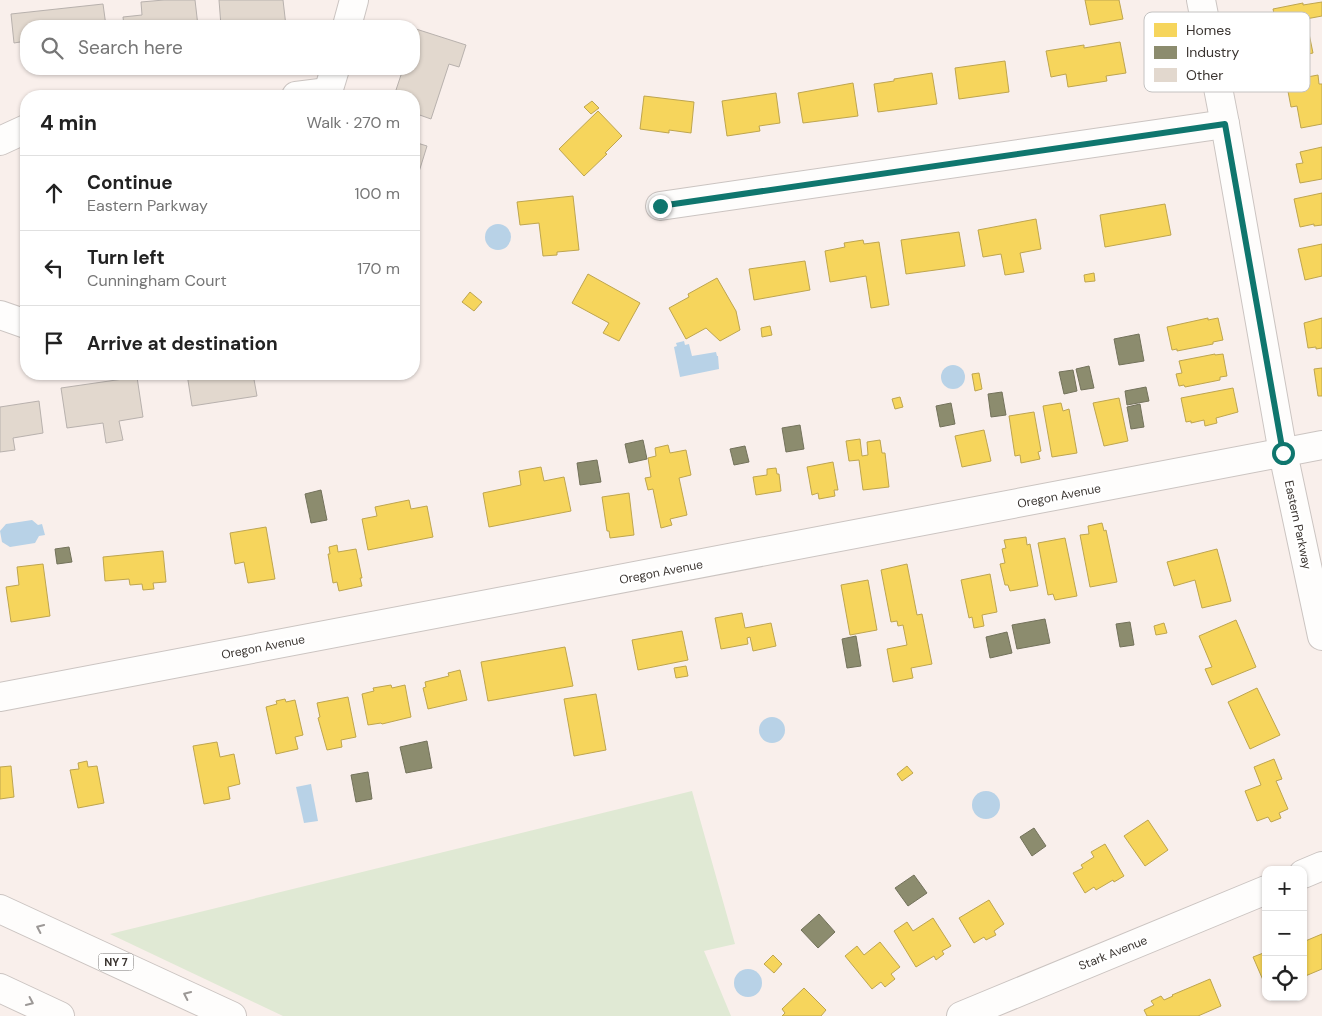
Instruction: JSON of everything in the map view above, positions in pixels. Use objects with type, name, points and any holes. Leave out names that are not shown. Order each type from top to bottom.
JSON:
[{"type":"main road","points":[[349,20],[354,0]]},
{"type":"main road","points":[[316,90],[330,86]]},
{"type":"main road","name":"Eastern Parkway","points":[[1219,92],[1283,453],[1322,636]]},
{"type":"main road","points":[[660,206],[1225,124]]},
{"type":"main road","points":[[0,141],[20,132]]},
{"type":"main road","points":[[0,315],[20,322]]},
{"type":"main road","name":"Oregon Avenue","points":[[0,698],[1322,445]]},
{"type":"main road","points":[[1307,872],[1322,866]]},
{"type":"main road","name":"Stark Avenue","points":[[961,1016],[1262,892]]},
{"type":"main road","name":"NY 7","points":[[0,909],[232,1016]]},
{"type":"main road","points":[[0,988],[60,1016]]},
{"type":"green space","points":[[692,791],[735,944],[704,951],[731,1016],[283,1016],[110,934]]},
{"type":"water","points":[[498,224],[507,228],[511,237],[507,246],[498,250],[489,246],[485,237],[489,228]]},
{"type":"water","points":[[684,341],[685,345],[689,344],[692,356],[716,352],[719,369],[680,377],[674,347],[677,346],[676,343]]},
{"type":"water","points":[[953,365],[962,368],[965,377],[962,386],[953,389],[944,386],[941,377],[944,368]]},
{"type":"water","points":[[32,520],[38,525],[42,524],[45,535],[39,536],[35,543],[10,547],[2,542],[0,531],[6,524]]},
{"type":"water","points":[[772,717],[782,720],[785,730],[782,740],[772,743],[762,740],[759,730],[762,720]]},
{"type":"water","points":[[311,784],[318,821],[304,823],[296,787]]},
{"type":"water","points":[[986,791],[996,795],[1000,805],[996,815],[986,819],[976,815],[972,805],[976,795]]},
{"type":"water","points":[[748,969],[758,973],[762,983],[758,993],[748,997],[738,993],[734,983],[738,973]]},
{"type":"building: Homes","points":[[1085,0],[1119,0],[1123,19],[1090,25]]},
{"type":"building: Homes","points":[[1322,2],[1322,16],[1310,18],[1310,12],[1274,12],[1273,9],[1303,3],[1303,5]]},
{"type":"building: Homes","points":[[1310,38],[1313,53],[1310,54]]},
{"type":"building: Homes","points":[[1120,42],[1126,73],[1106,76],[1107,81],[1068,87],[1066,74],[1051,77],[1046,51],[1084,45],[1084,48]]},
{"type":"building: Homes","points":[[1005,61],[1009,92],[959,99],[955,68]]},
{"type":"building: Homes","points":[[932,73],[937,104],[878,112],[874,84]]},
{"type":"building: Homes","points":[[1318,75],[1319,84],[1322,84],[1322,124],[1301,128],[1297,106],[1291,107],[1288,92],[1310,92],[1310,76]]},
{"type":"building: Homes","points":[[853,83],[858,116],[803,123],[798,93]]},
{"type":"building: Homes","points":[[776,93],[780,123],[759,126],[760,131],[727,136],[722,101]]},
{"type":"building: Homes","points":[[644,96],[694,102],[691,133],[669,130],[669,133],[640,129]]},
{"type":"building: Homes","points":[[592,101],[599,108],[591,114],[584,107]]},
{"type":"building: Homes","points":[[598,111],[622,136],[605,153],[607,154],[584,176],[559,149]]},
{"type":"building: Homes","points":[[1322,147],[1322,179],[1300,183],[1296,164],[1303,163],[1300,152]]},
{"type":"building: Homes","points":[[1322,193],[1322,225],[1314,226],[1314,224],[1300,227],[1294,199]]},
{"type":"building: Homes","points":[[573,196],[579,250],[557,252],[557,255],[543,256],[539,223],[520,225],[517,202]]},
{"type":"building: Homes","points":[[1165,204],[1171,235],[1105,247],[1100,215]]},
{"type":"building: Homes","points":[[1036,219],[1041,249],[1020,253],[1024,272],[1005,275],[1001,254],[983,257],[978,230]]},
{"type":"building: Homes","points":[[959,232],[965,266],[906,274],[901,240]]},
{"type":"building: Homes","points":[[863,240],[864,244],[879,242],[889,305],[871,308],[866,276],[830,282],[825,251],[845,247],[844,243]]},
{"type":"building: Homes","points":[[1322,244],[1322,276],[1305,280],[1298,249]]},
{"type":"building: Homes","points":[[805,261],[810,290],[754,300],[749,269]]},
{"type":"building: Homes","points":[[1094,273],[1095,281],[1085,282],[1084,275]]},
{"type":"building: Homes","points":[[588,274],[640,303],[619,341],[603,333],[609,323],[572,303]]},
{"type":"building: Homes","points":[[717,278],[736,311],[740,330],[720,341],[706,328],[686,339],[669,308],[689,297],[688,294]]},
{"type":"building: Homes","points":[[470,292],[482,302],[474,311],[462,302]]},
{"type":"building: Homes","points":[[1208,318],[1208,320],[1218,318],[1223,340],[1213,342],[1213,344],[1177,351],[1177,349],[1172,350],[1167,327]]},
{"type":"building: Homes","points":[[1322,318],[1322,348],[1308,348],[1304,323]]},
{"type":"building: Homes","points":[[770,326],[772,335],[762,337],[761,328]]},
{"type":"building: Homes","points":[[1223,354],[1227,376],[1220,377],[1220,380],[1185,387],[1184,385],[1179,386],[1176,374],[1182,373],[1179,361]]},
{"type":"building: Homes","points":[[1322,368],[1322,396],[1318,396],[1314,369]]},
{"type":"building: Homes","points":[[979,373],[982,389],[975,391],[972,374]]},
{"type":"building: Homes","points":[[1233,388],[1238,412],[1216,418],[1217,423],[1205,426],[1204,420],[1191,423],[1191,421],[1186,422],[1181,398]]},
{"type":"building: Homes","points":[[900,397],[903,407],[895,409],[892,399]]},
{"type":"building: Homes","points":[[1119,398],[1128,441],[1104,446],[1093,403]]},
{"type":"building: Homes","points":[[1061,403],[1063,411],[1069,409],[1077,453],[1052,457],[1043,406]]},
{"type":"building: Homes","points":[[1034,412],[1041,451],[1038,452],[1040,459],[1021,463],[1020,455],[1015,456],[1009,416]]},
{"type":"building: Homes","points":[[984,430],[991,461],[962,467],[955,436]]},
{"type":"building: Homes","points":[[860,439],[862,456],[868,455],[867,442],[880,440],[882,453],[885,453],[889,487],[863,490],[859,460],[849,461],[846,441]]},
{"type":"building: Homes","points":[[668,445],[670,453],[686,450],[691,475],[679,478],[687,515],[670,519],[672,525],[661,528],[653,489],[648,490],[645,478],[651,477],[648,458],[656,456],[655,448]]},
{"type":"building: Homes","points":[[833,462],[838,490],[834,490],[835,496],[819,499],[818,493],[812,495],[807,467]]},
{"type":"building: Homes","points":[[541,467],[544,481],[564,477],[571,511],[489,527],[483,493],[521,485],[519,471]]},
{"type":"building: Homes","points":[[776,468],[777,474],[779,474],[781,491],[756,495],[753,477],[767,475],[767,469]]},
{"type":"building: Homes","points":[[629,493],[634,535],[610,538],[609,531],[607,531],[602,497]]},
{"type":"building: Homes","points":[[409,500],[411,509],[427,506],[433,537],[368,550],[362,519],[377,516],[375,507]]},
{"type":"building: Homes","points":[[1102,523],[1104,531],[1106,530],[1117,582],[1090,587],[1080,535],[1089,534],[1088,526]]},
{"type":"building: Homes","points":[[266,527],[275,579],[248,583],[244,562],[235,564],[230,533]]},
{"type":"building: Homes","points":[[1026,537],[1027,545],[1030,544],[1038,586],[1010,591],[1008,585],[1005,585],[1000,564],[1005,563],[1002,549],[1006,548],[1004,540]]},
{"type":"building: Homes","points":[[1065,538],[1077,596],[1055,600],[1053,594],[1048,595],[1038,543]]},
{"type":"building: Homes","points":[[337,545],[338,552],[356,549],[362,586],[339,591],[337,582],[333,583],[328,554],[330,554],[329,547]]},
{"type":"building: Homes","points":[[1217,549],[1231,601],[1202,608],[1195,580],[1174,586],[1167,562]]},
{"type":"building: Homes","points":[[163,551],[166,582],[153,583],[154,589],[143,590],[142,584],[130,585],[129,579],[105,581],[103,557]]},
{"type":"building: Homes","points":[[43,564],[50,616],[11,622],[6,587],[19,585],[17,567]]},
{"type":"building: Homes","points":[[907,564],[917,615],[922,614],[932,664],[911,668],[913,678],[893,682],[887,649],[907,645],[903,625],[898,626],[897,621],[891,622],[881,570]]},
{"type":"building: Homes","points":[[990,574],[997,612],[982,615],[984,626],[974,628],[972,617],[969,618],[961,580]]},
{"type":"building: Homes","points":[[868,580],[877,630],[850,635],[841,585]]},
{"type":"building: Homes","points":[[742,613],[745,628],[771,623],[776,646],[753,651],[750,637],[747,638],[748,644],[721,649],[715,618]]},
{"type":"building: Homes","points":[[1236,620],[1256,667],[1212,685],[1205,669],[1212,667],[1199,636]]},
{"type":"building: Homes","points":[[1164,623],[1167,633],[1156,635],[1154,626]]},
{"type":"building: Homes","points":[[682,631],[688,660],[638,670],[632,640]]},
{"type":"building: Homes","points":[[565,647],[573,686],[488,701],[481,662]]},
{"type":"building: Homes","points":[[686,666],[688,676],[676,678],[674,668]]},
{"type":"building: Homes","points":[[460,670],[467,700],[428,709],[423,688],[426,687],[425,682],[449,676],[448,673]]},
{"type":"building: Homes","points":[[391,685],[392,688],[405,685],[411,717],[382,724],[368,725],[362,694],[374,691],[373,688]]},
{"type":"building: Homes","points":[[1257,688],[1280,735],[1250,749],[1228,702]]},
{"type":"building: Homes","points":[[596,694],[606,750],[574,756],[564,699]]},
{"type":"building: Homes","points":[[348,697],[356,737],[341,740],[342,747],[327,750],[318,718],[320,717],[317,703]]},
{"type":"building: Homes","points":[[285,699],[286,702],[295,700],[303,735],[295,737],[298,749],[276,754],[266,707],[277,704],[276,701]]},
{"type":"building: Homes","points":[[217,742],[220,757],[234,754],[240,784],[228,787],[230,799],[204,804],[193,746]]},
{"type":"building: Homes","points":[[1274,759],[1282,779],[1276,781],[1288,809],[1279,813],[1281,818],[1271,822],[1268,817],[1257,821],[1245,791],[1261,785],[1254,767]]},
{"type":"building: Homes","points":[[87,761],[88,767],[97,766],[104,803],[78,808],[70,770],[79,769],[78,763]]},
{"type":"building: Homes","points":[[11,766],[14,797],[0,799],[0,767]]},
{"type":"building: Homes","points":[[907,766],[913,773],[902,781],[897,774]]},
{"type":"building: Homes","points":[[1148,820],[1168,850],[1145,866],[1124,836]]},
{"type":"building: Homes","points":[[1105,844],[1124,876],[1096,890],[1094,887],[1085,893],[1073,873],[1083,868],[1081,865],[1094,857],[1091,852]]},
{"type":"building: Homes","points":[[989,900],[1004,924],[994,931],[996,935],[986,940],[984,937],[974,943],[959,918]]},
{"type":"building: Homes","points":[[933,918],[951,946],[942,951],[944,954],[936,960],[934,956],[916,967],[894,931],[907,922],[913,931]]},
{"type":"building: Homes","points":[[1322,934],[1322,969],[1307,975],[1307,956],[1307,940]]},
{"type":"building: Homes","points":[[880,942],[900,967],[891,974],[895,979],[885,987],[881,982],[872,989],[845,956],[857,946],[864,955]]},
{"type":"building: Homes","points":[[1262,954],[1262,978],[1253,957]]},
{"type":"building: Homes","points":[[773,955],[782,964],[774,973],[764,964]]},
{"type":"building: Homes","points":[[1210,979],[1221,1006],[1198,1016],[1147,1016],[1144,1010],[1154,1005],[1151,1001],[1161,996],[1164,1000]]},
{"type":"building: Homes","points":[[804,988],[826,1010],[821,1016],[782,1016],[785,1013],[782,1009]]},
{"type":"building: Industry","points":[[1139,334],[1144,361],[1119,365],[1114,339]]},
{"type":"building: Industry","points":[[1089,366],[1094,388],[1081,390],[1076,369]]},
{"type":"building: Industry","points":[[1073,370],[1077,391],[1064,394],[1059,372]]},
{"type":"building: Industry","points":[[1146,387],[1149,401],[1127,405],[1125,391]]},
{"type":"building: Industry","points":[[1002,392],[1006,415],[991,417],[988,394]]},
{"type":"building: Industry","points":[[951,403],[955,424],[940,427],[936,406]]},
{"type":"building: Industry","points":[[1140,404],[1144,427],[1131,429],[1127,407]]},
{"type":"building: Industry","points":[[800,425],[804,449],[786,452],[782,428]]},
{"type":"building: Industry","points":[[643,440],[647,459],[629,463],[625,444]]},
{"type":"building: Industry","points":[[745,446],[749,462],[734,465],[730,449]]},
{"type":"building: Industry","points":[[597,460],[601,482],[580,485],[577,463]]},
{"type":"building: Industry","points":[[321,490],[327,520],[311,523],[305,494]]},
{"type":"building: Industry","points":[[69,547],[72,562],[57,564],[55,549]]},
{"type":"building: Industry","points":[[1045,619],[1050,643],[1017,649],[1012,625]]},
{"type":"building: Industry","points":[[1130,622],[1134,645],[1120,647],[1116,624]]},
{"type":"building: Industry","points":[[1007,632],[1012,653],[990,658],[986,637]]},
{"type":"building: Industry","points":[[856,636],[861,666],[847,668],[842,639]]},
{"type":"building: Industry","points":[[427,741],[432,768],[406,773],[400,747]]},
{"type":"building: Industry","points":[[368,772],[372,799],[356,802],[351,775]]},
{"type":"building: Industry","points":[[1034,828],[1046,846],[1032,856],[1020,837]]},
{"type":"building: Industry","points":[[914,875],[927,893],[908,906],[895,888]]},
{"type":"building: Industry","points":[[819,914],[835,932],[818,948],[801,930]]},
{"type":"building: Other","points":[[195,0],[197,20],[123,20],[123,17],[142,15],[141,2]]},
{"type":"building: Other","points":[[219,0],[283,0],[285,20],[221,20]]},
{"type":"building: Other","points":[[103,4],[105,20],[20,20],[20,42],[14,43],[11,14]]},
{"type":"building: Other","points":[[420,30],[466,45],[459,67],[449,64],[431,119],[420,115],[420,90],[396,90],[401,75],[420,75]]},
{"type":"building: Other","points":[[420,144],[427,146],[420,169]]},
{"type":"building: Other","points":[[116,380],[137,380],[143,417],[119,421],[123,440],[106,443],[103,423],[67,428],[61,388]]},
{"type":"building: Other","points":[[188,380],[254,380],[257,396],[192,406]]},
{"type":"building: Other","points":[[39,401],[43,433],[13,438],[15,450],[0,452],[0,407]]},
{"type":"route","points":[[660,206],[1225,124],[1283,453]]}]
